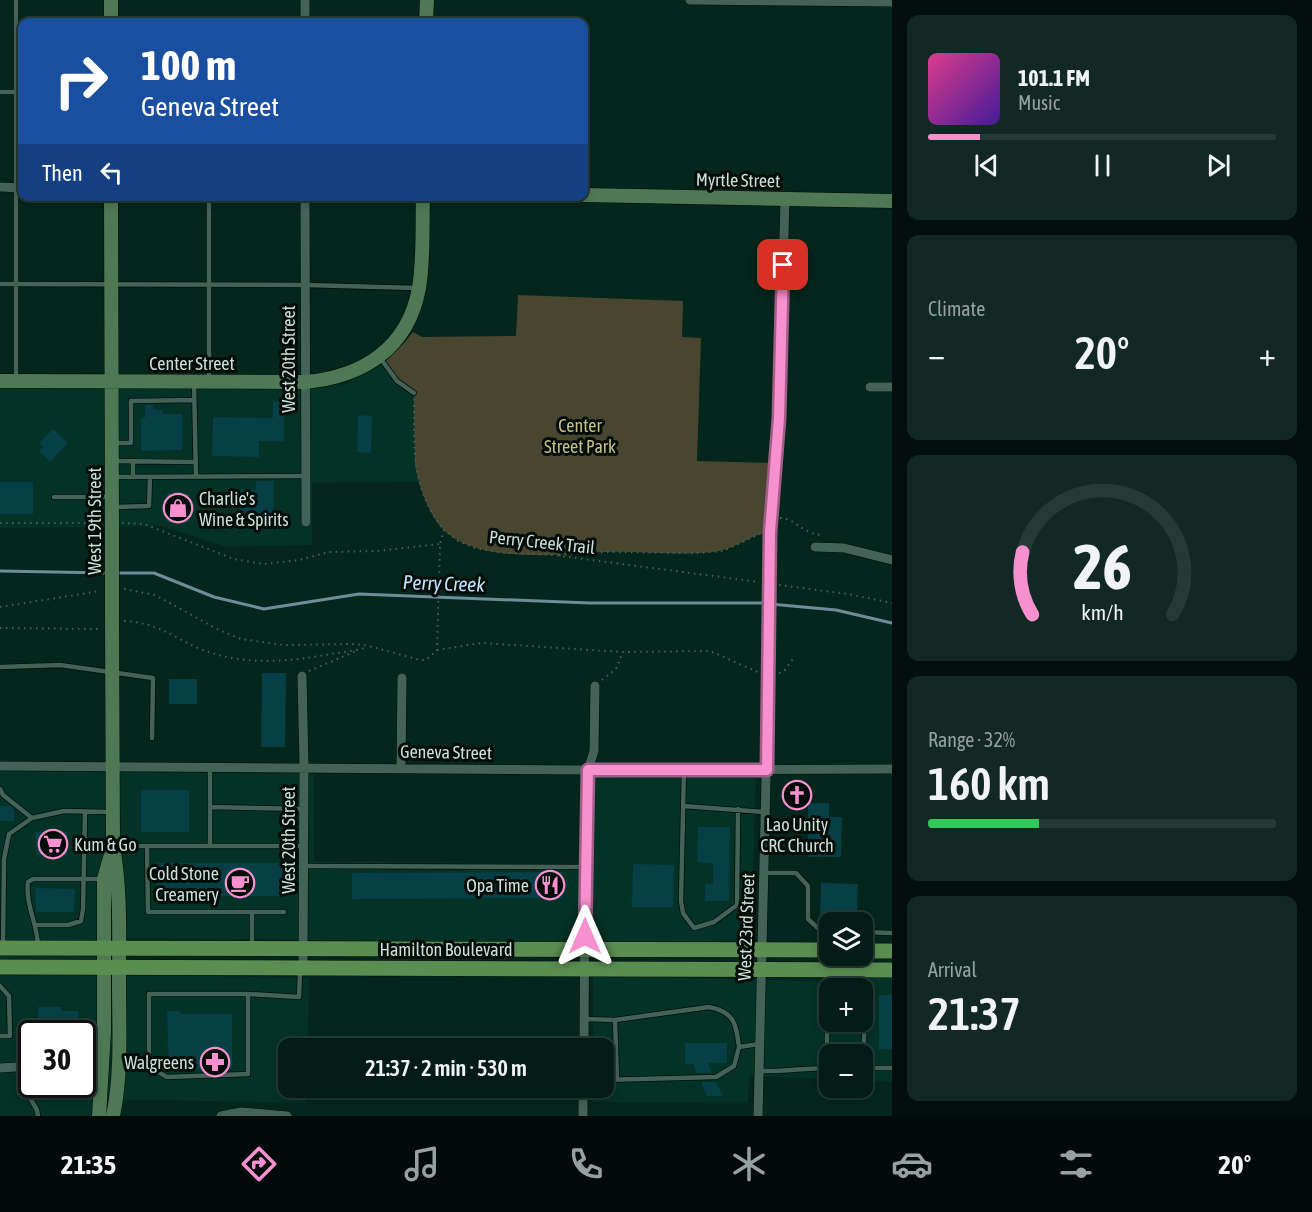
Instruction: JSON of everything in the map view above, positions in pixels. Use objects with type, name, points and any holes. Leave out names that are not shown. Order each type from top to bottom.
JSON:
[{"type":"main road","points":[[111,0],[111,18]]},
{"type":"main road","points":[[426,18],[427,0]]},
{"type":"main road","name":"Myrtle Street","points":[[588,195],[892,201]]},
{"type":"main road","name":"West 19th Street","points":[[111,201],[113,846],[118,879],[111,947]]},
{"type":"main road","name":"Center Street","points":[[0,381],[304,382],[342,376],[361,368],[379,357],[390,346],[406,325],[414,308],[419,288],[423,201]]},
{"type":"main road","name":"West 19th Street","points":[[111,1116],[119,1066],[104,879],[113,846]]},
{"type":"main road","name":"Hamilton Boulevard","points":[[1,948],[819,951]]},
{"type":"main road","points":[[873,951],[892,951]]},
{"type":"main road","name":"West 19th Street","points":[[99,1116],[104,1008],[111,966]]},
{"type":"main road","name":"Hamilton Boulevard","points":[[0,967],[892,970]]},
{"type":"main road","points":[[104,1008],[109,1055],[119,1066]]},
{"type":"main road","points":[[102,1066],[107,1072],[111,1116]]},
{"type":"street","points":[[305,0],[305,18]]},
{"type":"street","points":[[690,0],[892,2]]},
{"type":"street","points":[[0,188],[18,188]]},
{"type":"street","name":"West 23rd Street","points":[[758,1116],[765,873],[770,536],[779,418],[784,199]]},
{"type":"street","name":"West 20th Street","points":[[305,201],[306,522]]},
{"type":"street","points":[[870,387],[892,387]]},
{"type":"street","points":[[815,547],[844,549],[892,560]]},
{"type":"street","name":"West 20th Street","points":[[302,676],[304,767],[302,968]]},
{"type":"street","points":[[401,768],[402,678]]},
{"type":"street","points":[[584,1038],[588,770],[594,751],[595,686]]},
{"type":"street","name":"Geneva Street","points":[[0,766],[588,770],[892,769]]},
{"type":"street","points":[[96,1066],[102,1066]]},
{"type":"street","points":[[0,1068],[18,1067]]},
{"type":"street","points":[[583,1098],[583,1116]]},
{"type":"street","points":[[220,1116],[241,1112],[287,1116]]},
{"type":"lane","points":[[16,0],[14,92],[18,169]]},
{"type":"lane","points":[[0,92],[18,92]]},
{"type":"lane","points":[[16,381],[19,201]]},
{"type":"lane","points":[[208,381],[209,201]]},
{"type":"lane","points":[[0,284],[305,285],[419,288]]},
{"type":"lane","points":[[379,357],[397,381],[414,393]]},
{"type":"lane","points":[[194,381],[196,477]]},
{"type":"lane","points":[[111,443],[131,443],[131,401],[194,400]]},
{"type":"lane","points":[[112,461],[195,462]]},
{"type":"lane","points":[[133,461],[133,477]]},
{"type":"lane","points":[[112,477],[306,476]]},
{"type":"lane","points":[[54,496],[150,506],[150,477]]},
{"type":"lane","points":[[0,667],[60,665],[112,670],[153,678],[152,738]]},
{"type":"lane","points":[[210,766],[210,846]]},
{"type":"lane","points":[[684,769],[681,901],[683,913],[694,928],[714,922],[737,905],[738,809]]},
{"type":"lane","points":[[0,789],[2,795],[32,818]]},
{"type":"lane","points":[[683,806],[765,812]]},
{"type":"lane","points":[[210,807],[304,809]]},
{"type":"lane","points":[[1,948],[2,868],[9,834],[32,818],[64,811],[113,813]]},
{"type":"lane","points":[[36,925],[68,925],[81,921],[85,812]]},
{"type":"lane","points":[[0,839],[8,839]]},
{"type":"lane","points":[[113,846],[304,846]]},
{"type":"lane","points":[[147,846],[148,912],[284,912]]},
{"type":"lane","points":[[304,866],[585,867]]},
{"type":"lane","points":[[765,873],[796,873],[808,886],[808,919],[819,929]]},
{"type":"lane","points":[[38,948],[36,925],[28,898],[28,882],[33,879],[104,879]]},
{"type":"lane","points":[[252,912],[252,948]]},
{"type":"lane","points":[[873,932],[892,933]]},
{"type":"lane","points":[[148,1067],[149,994],[248,994],[299,997],[302,968]]},
{"type":"lane","points":[[0,986],[9,996],[9,1036],[0,1036]]},
{"type":"lane","points":[[119,1066],[148,1067],[167,1077],[248,1074],[248,994]]},
{"type":"lane","points":[[584,1019],[615,1020],[710,1007],[723,1010],[730,1016],[736,1029],[739,1047],[734,1066],[716,1077],[614,1079]]},
{"type":"lane","points":[[615,1020],[617,1079]]},
{"type":"lane","points":[[739,1047],[759,1044]]},
{"type":"lane","points":[[759,1071],[783,1072],[801,1068],[819,1068]]},
{"type":"lane","points":[[873,1068],[892,1068]]},
{"type":"lane","points":[[29,1098],[38,1116]]},
{"type":"path","points":[[414,393],[415,468],[428,504],[444,530],[440,544],[437,650]]},
{"type":"path","points":[[771,518],[786,518],[809,534],[821,535],[829,548]]},
{"type":"path","points":[[0,523],[112,526],[144,524],[234,559],[264,564],[299,560],[329,552],[377,551],[440,544]]},
{"type":"path","name":"Perry Creek Trail","points":[[444,530],[458,541],[475,548],[496,552],[553,555],[765,583]]},
{"type":"path","points":[[553,555],[608,552],[700,553],[723,550],[758,534],[770,536]]},
{"type":"path","points":[[777,585],[848,594],[892,603]]},
{"type":"path","points":[[122,589],[155,595],[219,630],[241,639],[284,645],[369,646],[420,660],[426,660],[437,650],[481,643],[623,652],[710,651],[769,677],[785,670],[795,656]]},
{"type":"path","points":[[0,606],[103,591]]},
{"type":"path","points":[[0,628],[112,622],[153,625],[219,655],[257,660],[294,661],[360,650]]},
{"type":"path","points":[[302,676],[312,669],[369,646]]},
{"type":"path","points":[[595,686],[616,669],[623,652]]},
{"type":"shaded area","points":[[384,363],[414,393],[415,468],[420,482],[312,483],[312,545],[227,547],[162,526],[0,528],[0,374],[118,377],[311,387],[346,384]]},
{"type":"shaded area","points":[[0,771],[314,774],[314,861],[594,864],[596,777],[756,778],[751,941],[594,943],[105,938],[101,974],[309,978],[308,1038],[278,1038],[278,1098],[306,1098],[306,1103],[98,1099],[97,1116],[0,1116]]},
{"type":"shaded area","points":[[593,975],[819,980],[819,1032],[873,1032],[873,978],[870,978],[892,977],[892,1082],[873,1081],[873,1044],[819,1044],[819,1079],[749,1076],[748,1103],[593,1102],[593,1098],[614,1098],[614,1038],[593,1038]]},
{"type":"green space","name":"Center Street Park","points":[[518,295],[683,301],[682,337],[701,338],[697,461],[774,463],[770,532],[757,535],[726,549],[705,553],[619,552],[519,555],[475,548],[457,540],[442,528],[426,501],[415,467],[414,393],[397,381],[384,363],[413,332],[422,337],[516,336]]},
{"type":"building","points":[[273,401],[284,402],[284,441],[259,441],[259,457],[212,456],[213,417],[273,418]]},
{"type":"building","points":[[145,405],[153,405],[153,409],[163,410],[163,414],[182,414],[182,450],[141,451],[141,418],[145,418]]},
{"type":"building","points":[[358,415],[372,416],[371,453],[357,452]]},
{"type":"building","points":[[53,429],[68,443],[50,462],[39,451],[43,447],[39,443]]},
{"type":"building","points":[[256,481],[274,481],[273,522],[240,521],[241,490],[256,490]]},
{"type":"building","points":[[0,482],[33,482],[33,514],[0,514]]},
{"type":"building","name":"Charlie's Wine & Spirits","points":[[167,494],[189,494],[189,522],[166,522]]},
{"type":"building","points":[[262,673],[286,673],[285,747],[261,747]]},
{"type":"building","points":[[169,679],[197,679],[197,704],[169,704]]},
{"type":"building","points":[[141,790],[189,790],[189,832],[141,832]]},
{"type":"building","points":[[808,803],[829,803],[829,817],[842,817],[841,857],[808,857]]},
{"type":"building","points":[[0,806],[10,806],[14,809],[14,821],[0,821]]},
{"type":"building","points":[[698,827],[730,827],[729,901],[705,901],[705,884],[713,884],[713,863],[697,862]]},
{"type":"building","points":[[35,832],[67,832],[67,855],[37,855]]},
{"type":"building","points":[[157,863],[284,863],[284,896],[157,896]]},
{"type":"building","points":[[633,864],[674,865],[673,907],[632,907]]},
{"type":"building","points":[[562,872],[562,898],[352,899],[352,873]]},
{"type":"building","points":[[821,883],[858,884],[857,912],[820,912]]},
{"type":"building","points":[[35,888],[75,889],[74,912],[36,912]]},
{"type":"building","points":[[879,995],[892,995],[892,1049],[879,1049]]},
{"type":"building","points":[[38,1007],[61,1007],[61,1011],[78,1011],[79,1020],[38,1020]]},
{"type":"building","name":"Walgreens","points":[[167,1011],[180,1011],[180,1014],[232,1014],[232,1069],[169,1070]]},
{"type":"building","points":[[685,1043],[727,1043],[727,1063],[708,1063],[712,1073],[697,1073],[693,1064],[685,1064]]},
{"type":"building","points":[[701,1082],[716,1082],[723,1096],[707,1096]]},
{"type":"waterway","name":"Perry Creek","points":[[0,571],[107,573]]},
{"type":"waterway","name":"Perry Creek","points":[[117,573],[154,573],[214,597],[264,609],[359,594],[590,603],[760,603],[836,610],[892,623]]},
{"type":"place","name":"Charlie's Wine & Spirits","points":[[178,508]]},
{"type":"place","name":"Lao Unity CRC Church","points":[[797,795]]},
{"type":"place","name":"Kum & Go","points":[[53,844]]},
{"type":"place","name":"Cold Stone Creamery","points":[[240,883]]},
{"type":"place","name":"Opa Time","points":[[550,885]]},
{"type":"place","name":"Walgreens","points":[[215,1062]]},
{"type":"route","points":[[585,936],[588,770],[767,770],[770,532],[779,418],[783,265]]}]
